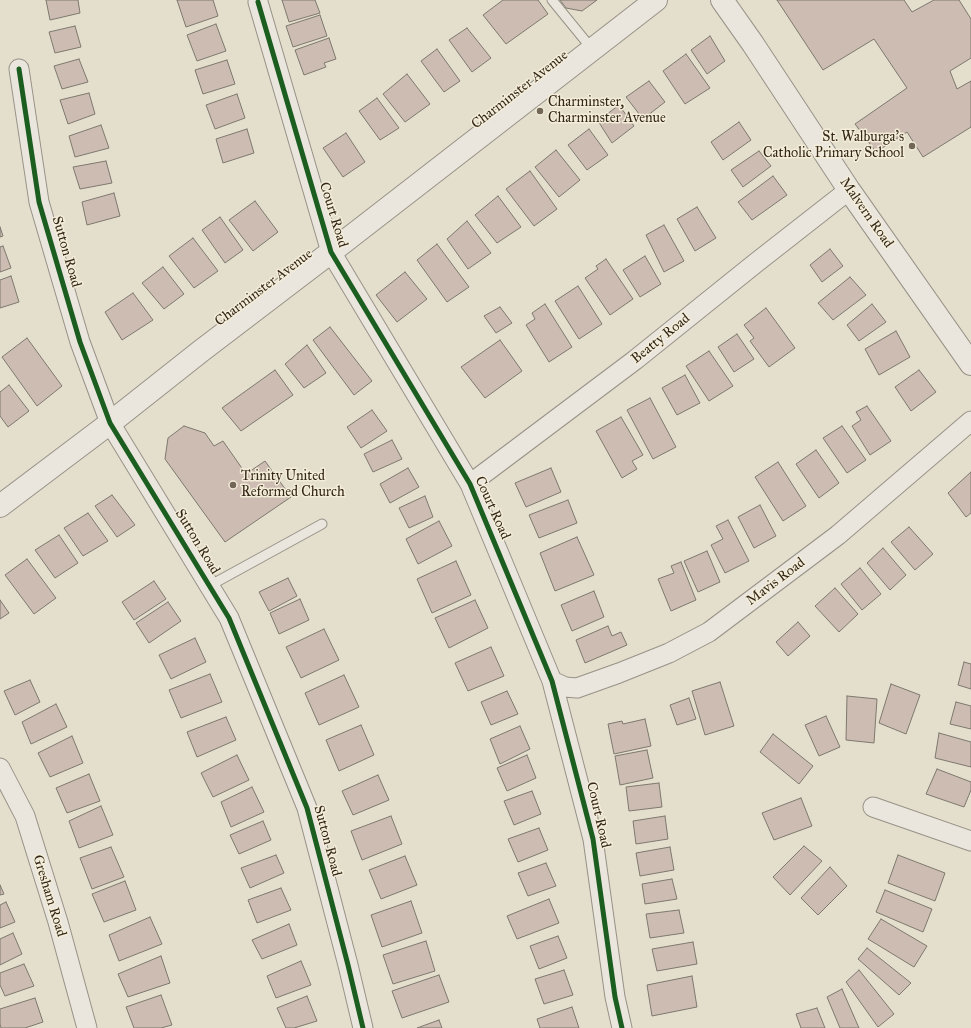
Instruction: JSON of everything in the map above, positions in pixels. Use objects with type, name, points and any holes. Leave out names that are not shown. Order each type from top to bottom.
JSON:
[{"type":"street","name":"Charminster Avenue","points":[[0,506],[110,423],[656,0]]},
{"type":"street","name":"Malvern Road","points":[[722,0],[754,44],[850,190],[971,364]]},
{"type":"street","name":"Court Road","points":[[258,2],[331,252],[470,484],[552,681],[593,839],[615,998],[622,1028]]},
{"type":"street","name":"Sutton Road","points":[[19,69],[39,202],[80,342],[110,423],[229,618],[307,808],[363,1028]]},
{"type":"street","name":"Beatty Road","points":[[470,484],[635,360],[757,262],[850,190]]},
{"type":"street","name":"Mavis Road","points":[[552,681],[565,687],[577,688],[620,673],[669,653],[709,632],[838,535],[971,420]]},
{"type":"street","name":"Gresham Road","points":[[0,768],[25,816],[58,922],[87,1028]]},
{"type":"street","points":[[873,807],[971,841]]},
{"type":"lane","points":[[552,0],[592,49]]},
{"type":"lane","points":[[209,586],[322,524]]},
{"type":"building","points":[[46,0],[78,0],[80,13],[50,20]]},
{"type":"building","points":[[177,0],[213,0],[218,16],[186,27]]},
{"type":"building","points":[[282,0],[315,0],[320,13],[289,22]]},
{"type":"building","points":[[503,0],[538,0],[548,14],[506,44],[483,15]]},
{"type":"building","points":[[560,0],[597,0],[582,11],[566,8]]},
{"type":"building","points":[[777,0],[904,0],[912,12],[934,0],[959,0],[971,19],[971,58],[950,71],[957,89],[971,81],[971,127],[923,157],[907,132],[876,152],[855,124],[907,88],[874,39],[823,70]]},
{"type":"building","points":[[320,15],[327,36],[293,47],[286,26]]},
{"type":"building","points":[[216,24],[226,51],[197,61],[187,35]]},
{"type":"building","points":[[75,26],[81,47],[55,53],[49,32]]},
{"type":"building","points":[[467,28],[491,58],[472,72],[449,40]]},
{"type":"building","points":[[710,36],[725,61],[707,74],[691,50]]},
{"type":"building","points":[[329,38],[336,59],[324,63],[326,67],[304,75],[295,50]]},
{"type":"building","points":[[437,49],[460,81],[444,92],[421,61]]},
{"type":"building","points":[[686,54],[710,88],[685,104],[663,71]]},
{"type":"building","points":[[79,59],[88,82],[62,89],[54,66]]},
{"type":"building","points":[[227,60],[235,84],[203,94],[195,70]]},
{"type":"building","points":[[407,74],[430,104],[405,122],[383,94]]},
{"type":"building","points":[[649,81],[665,102],[643,119],[626,97]]},
{"type":"building","points":[[89,93],[95,114],[68,124],[60,100]]},
{"type":"building","points":[[237,94],[245,118],[215,129],[206,105]]},
{"type":"building","points":[[377,98],[399,128],[380,140],[359,111]]},
{"type":"building","points":[[619,105],[634,126],[612,143],[598,121]]},
{"type":"building","points":[[739,122],[751,140],[723,160],[711,142]]},
{"type":"building","points":[[101,125],[109,148],[75,157],[69,136]]},
{"type":"building","points":[[247,129],[254,153],[223,163],[216,139]]},
{"type":"building","points":[[589,129],[608,155],[587,170],[568,145]]},
{"type":"building","points":[[346,133],[365,162],[343,177],[323,148]]},
{"type":"building","points":[[556,150],[580,180],[559,197],[535,167]]},
{"type":"building","points":[[759,151],[771,166],[743,187],[731,170]]},
{"type":"building","points":[[106,161],[112,183],[80,189],[73,167]]},
{"type":"building","points":[[530,171],[557,209],[534,226],[506,189]]},
{"type":"building","points":[[773,176],[787,195],[752,220],[738,202]]},
{"type":"building","points":[[114,193],[120,216],[87,225],[82,202]]},
{"type":"building","points":[[498,196],[521,227],[497,243],[475,215]]},
{"type":"building","points":[[255,201],[278,232],[253,251],[229,220]]},
{"type":"building","points":[[697,207],[716,238],[695,251],[677,219]]},
{"type":"building","points":[[220,217],[243,250],[225,263],[202,230]]},
{"type":"building","points":[[467,221],[491,253],[468,269],[447,239]]},
{"type":"building","points":[[664,225],[684,261],[664,272],[646,235]]},
{"type":"building","points":[[0,227],[3,236],[0,237]]},
{"type":"building","points":[[193,238],[218,271],[194,288],[169,256]]},
{"type":"building","points":[[437,244],[469,287],[447,302],[417,260]]},
{"type":"building","points":[[3,246],[11,268],[0,272],[0,247]]},
{"type":"building","points":[[830,249],[843,266],[822,282],[810,265]]},
{"type":"building","points":[[645,256],[661,284],[640,297],[623,270]]},
{"type":"building","points":[[606,259],[633,299],[610,315],[585,278],[598,269],[596,266]]},
{"type":"building","points":[[163,267],[184,294],[164,309],[142,283]]},
{"type":"building","points":[[405,272],[427,299],[397,322],[376,295]]},
{"type":"building","points":[[11,276],[19,302],[0,308],[0,280]]},
{"type":"building","points":[[850,277],[866,295],[833,320],[818,303]]},
{"type":"building","points":[[578,286],[602,324],[579,339],[555,301]]},
{"type":"building","points":[[133,293],[153,320],[122,340],[105,312]]},
{"type":"building","points":[[545,304],[572,347],[549,362],[526,325],[535,319],[532,313]]},
{"type":"building","points":[[872,304],[886,322],[859,341],[847,325]]},
{"type":"building","points":[[500,307],[512,323],[496,333],[484,316]]},
{"type":"building","points":[[766,308],[795,348],[769,367],[750,341],[754,338],[744,325]]},
{"type":"building","points":[[330,327],[372,381],[354,395],[313,340]]},
{"type":"building","points":[[896,331],[910,357],[879,375],[865,349]]},
{"type":"building","points":[[737,334],[754,359],[734,372],[718,347]]},
{"type":"building","points":[[27,338],[62,386],[37,406],[2,357]]},
{"type":"building","points":[[500,340],[522,371],[485,398],[461,367]]},
{"type":"building","points":[[307,345],[326,373],[304,388],[285,364]]},
{"type":"building","points":[[709,351],[733,386],[709,401],[686,366]]},
{"type":"building","points":[[275,370],[293,395],[241,431],[222,408]]},
{"type":"building","points":[[919,370],[936,392],[911,411],[895,387]]},
{"type":"building","points":[[685,375],[700,403],[677,415],[662,388]]},
{"type":"building","points":[[9,385],[29,411],[8,427],[0,416],[0,392]]},
{"type":"building","points":[[650,398],[676,447],[653,459],[627,410]]},
{"type":"building","points":[[867,406],[891,441],[870,455],[852,426],[861,420],[856,412]]},
{"type":"building","points":[[372,410],[387,431],[361,448],[347,427]]},
{"type":"building","points":[[621,417],[643,455],[632,461],[637,469],[622,478],[596,431]]},
{"type":"building","name":"Trinity United Reformed Church","points":[[184,426],[205,433],[214,446],[223,441],[246,474],[265,461],[291,497],[225,542],[165,459],[168,438]]},
{"type":"building","points":[[842,426],[866,460],[847,473],[823,438]]},
{"type":"building","points":[[392,440],[402,459],[373,472],[364,454]]},
{"type":"building","points":[[816,450],[839,483],[819,498],[796,464]]},
{"type":"building","points":[[778,462],[806,506],[783,521],[755,477]]},
{"type":"building","points":[[408,468],[419,487],[390,503],[380,484]]},
{"type":"building","points":[[551,468],[561,492],[526,507],[515,483]]},
{"type":"building","points":[[971,472],[971,513],[966,517],[948,493]]},
{"type":"building","points":[[112,495],[135,525],[117,537],[95,506]]},
{"type":"building","points":[[425,496],[433,517],[409,528],[399,508]]},
{"type":"building","points":[[568,500],[577,523],[539,538],[529,515]]},
{"type":"building","points":[[760,505],[776,536],[754,548],[738,517]]},
{"type":"building","points":[[88,513],[108,541],[83,556],[64,528]]},
{"type":"building","points":[[728,520],[749,561],[725,573],[711,545],[723,539],[716,526]]},
{"type":"building","points":[[439,521],[452,546],[418,564],[406,539]]},
{"type":"building","points":[[909,527],[933,554],[915,570],[891,542]]},
{"type":"building","points":[[59,535],[78,563],[55,578],[35,550]]},
{"type":"building","points":[[577,537],[594,575],[555,591],[540,553]]},
{"type":"building","points":[[883,548],[906,575],[890,590],[867,563]]},
{"type":"building","points":[[707,551],[720,582],[698,592],[684,561]]},
{"type":"building","points":[[27,559],[56,598],[34,614],[5,575]]},
{"type":"building","points":[[456,561],[471,595],[432,613],[417,579]]},
{"type":"building","points":[[681,562],[696,600],[671,611],[658,579],[674,573],[671,566]]},
{"type":"building","points":[[860,568],[881,594],[862,610],[841,584]]},
{"type":"building","points":[[288,578],[297,596],[269,611],[259,592]]},
{"type":"building","points":[[154,581],[166,599],[134,620],[122,602]]},
{"type":"building","points":[[835,588],[858,614],[839,632],[815,606]]},
{"type":"building","points":[[594,591],[604,617],[572,631],[561,605]]},
{"type":"building","points":[[300,599],[309,620],[279,634],[270,613]]},
{"type":"building","points":[[0,600],[9,613],[0,619]]},
{"type":"building","points":[[475,600],[488,628],[449,648],[435,618]]},
{"type":"building","points":[[168,602],[181,621],[149,643],[136,623]]},
{"type":"building","points":[[798,622],[810,636],[788,656],[776,642]]},
{"type":"building","points":[[608,626],[612,636],[621,632],[627,645],[585,663],[576,640]]},
{"type":"building","points":[[324,629],[339,660],[301,678],[286,647]]},
{"type":"building","points":[[195,638],[206,662],[171,679],[159,655]]},
{"type":"building","points":[[491,647],[504,676],[468,691],[455,663]]},
{"type":"building","points":[[964,662],[971,664],[971,689],[958,685]]},
{"type":"building","points":[[210,674],[222,702],[181,718],[169,690]]},
{"type":"building","points":[[344,675],[359,707],[319,725],[305,693]]},
{"type":"building","points":[[30,680],[40,702],[15,715],[4,691]]},
{"type":"building","points":[[720,682],[734,726],[705,735],[692,691]]},
{"type":"building","points":[[891,684],[920,695],[906,734],[879,723]]},
{"type":"building","points":[[507,691],[518,714],[491,725],[481,702]]},
{"type":"building","points":[[847,696],[877,699],[874,743],[846,740]]},
{"type":"building","points":[[689,698],[696,719],[677,725],[670,705]]},
{"type":"building","points":[[956,702],[971,706],[971,729],[950,724]]},
{"type":"building","points":[[56,704],[67,727],[31,744],[22,722]]},
{"type":"building","points":[[826,716],[840,747],[819,756],[805,725]]},
{"type":"building","points":[[226,717],[236,740],[197,757],[187,732]]},
{"type":"building","points":[[645,719],[651,746],[614,754],[608,724],[622,721],[623,724]]},
{"type":"building","points":[[361,725],[374,755],[339,771],[326,740]]},
{"type":"building","points":[[520,726],[530,749],[500,764],[490,739]]},
{"type":"building","points":[[939,733],[971,742],[971,767],[935,758]]},
{"type":"building","points":[[773,734],[813,766],[799,784],[760,752]]},
{"type":"building","points":[[72,736],[83,763],[50,777],[38,753]]},
{"type":"building","points":[[647,750],[653,778],[620,785],[615,756]]},
{"type":"building","points":[[237,755],[249,780],[213,797],[201,773]]},
{"type":"building","points":[[527,755],[536,778],[507,791],[497,768]]},
{"type":"building","points":[[937,769],[971,782],[971,790],[964,807],[926,794]]},
{"type":"building","points":[[89,774],[100,801],[67,813],[56,788]]},
{"type":"building","points":[[378,775],[389,800],[353,815],[342,791]]},
{"type":"building","points":[[659,783],[662,807],[629,811],[626,787]]},
{"type":"building","points":[[252,787],[264,812],[231,827],[221,802]]},
{"type":"building","points":[[532,791],[541,814],[514,825],[504,801]]},
{"type":"building","points":[[801,798],[812,826],[774,840],[762,813]]},
{"type":"building","points":[[101,806],[113,835],[79,848],[69,821]]},
{"type":"building","points":[[391,816],[402,844],[362,860],[351,831]]},
{"type":"building","points":[[665,816],[668,839],[636,844],[633,821]]},
{"type":"building","points":[[263,821],[271,840],[239,854],[230,835]]},
{"type":"building","points":[[539,828],[548,850],[518,862],[508,839]]},
{"type":"building","points":[[804,846],[822,861],[790,895],[773,877]]},
{"type":"building","points":[[111,847],[124,877],[92,889],[80,858]]},
{"type":"building","points":[[670,847],[674,870],[640,876],[636,853]]},
{"type":"building","points":[[276,855],[284,873],[250,888],[241,868]]},
{"type":"building","points":[[898,855],[945,873],[935,901],[888,883]]},
{"type":"building","points":[[405,856],[417,885],[381,899],[369,870]]},
{"type":"building","points":[[546,863],[556,886],[528,896],[518,873]]},
{"type":"building","points":[[830,867],[847,886],[818,915],[801,898]]},
{"type":"building","points":[[672,879],[677,899],[645,904],[642,884]]},
{"type":"building","points":[[125,881],[136,910],[104,922],[92,894]]},
{"type":"building","points":[[0,885],[4,894],[0,895]]},
{"type":"building","points":[[281,888],[291,910],[257,923],[248,900]]},
{"type":"building","points":[[885,890],[932,909],[923,932],[876,912]]},
{"type":"building","points":[[549,899],[559,923],[517,939],[507,916]]},
{"type":"building","points":[[411,901],[422,933],[382,947],[371,915]]},
{"type":"building","points":[[6,902],[15,922],[0,928],[0,905]]},
{"type":"building","points":[[679,910],[684,933],[650,938],[646,914]]},
{"type":"building","points":[[150,917],[162,944],[119,961],[109,935]]},
{"type":"building","points":[[881,919],[927,946],[914,967],[868,939]]},
{"type":"building","points":[[289,924],[297,945],[262,959],[252,940]]},
{"type":"building","points":[[13,933],[22,954],[0,965],[0,939]]},
{"type":"building","points":[[558,936],[567,958],[539,969],[530,946]]},
{"type":"building","points":[[426,941],[435,971],[393,984],[383,955]]},
{"type":"building","points":[[693,942],[697,964],[657,971],[652,949]]},
{"type":"building","points":[[867,948],[911,983],[899,995],[858,959]]},
{"type":"building","points":[[161,956],[170,983],[128,997],[118,974]]},
{"type":"building","points":[[301,961],[311,985],[276,998],[267,976]]},
{"type":"building","points":[[24,964],[34,986],[5,996],[0,985],[0,973]]},
{"type":"building","points":[[564,970],[573,995],[544,1004],[535,979]]},
{"type":"building","points":[[859,970],[894,1014],[878,1027],[846,982]]},
{"type":"building","points":[[439,975],[449,1002],[402,1018],[392,991]]},
{"type":"building","points":[[692,976],[697,1007],[652,1016],[647,985]]},
{"type":"building","points":[[842,989],[859,1028],[840,1028],[827,997]]},
{"type":"building","points":[[161,995],[172,1025],[161,1028],[134,1028],[126,1007]]},
{"type":"building","points":[[307,996],[317,1021],[294,1028],[286,1028],[277,1008]]},
{"type":"building","points":[[35,998],[43,1022],[25,1028],[1,1028],[0,1009]]},
{"type":"building","points":[[572,1007],[579,1028],[540,1028],[537,1019]]},
{"type":"building","points":[[817,1008],[825,1028],[801,1028],[796,1014]]},
{"type":"building","points":[[439,1020],[442,1028],[417,1028]]},
{"type":"cycle path","points":[[258,2],[331,252],[470,484],[552,681],[593,839],[615,997],[622,1028]]},
{"type":"cycle path","points":[[19,69],[39,202],[80,342],[110,423],[229,618],[307,808],[363,1028]]},
{"type":"place","name":"Charminster, Charminster Avenue","points":[[540,111]]},
{"type":"place","name":"St. Walburga's Catholic Primary School","points":[[912,146]]},
{"type":"place","name":"Trinity United Reformed Church","points":[[233,485]]}]
